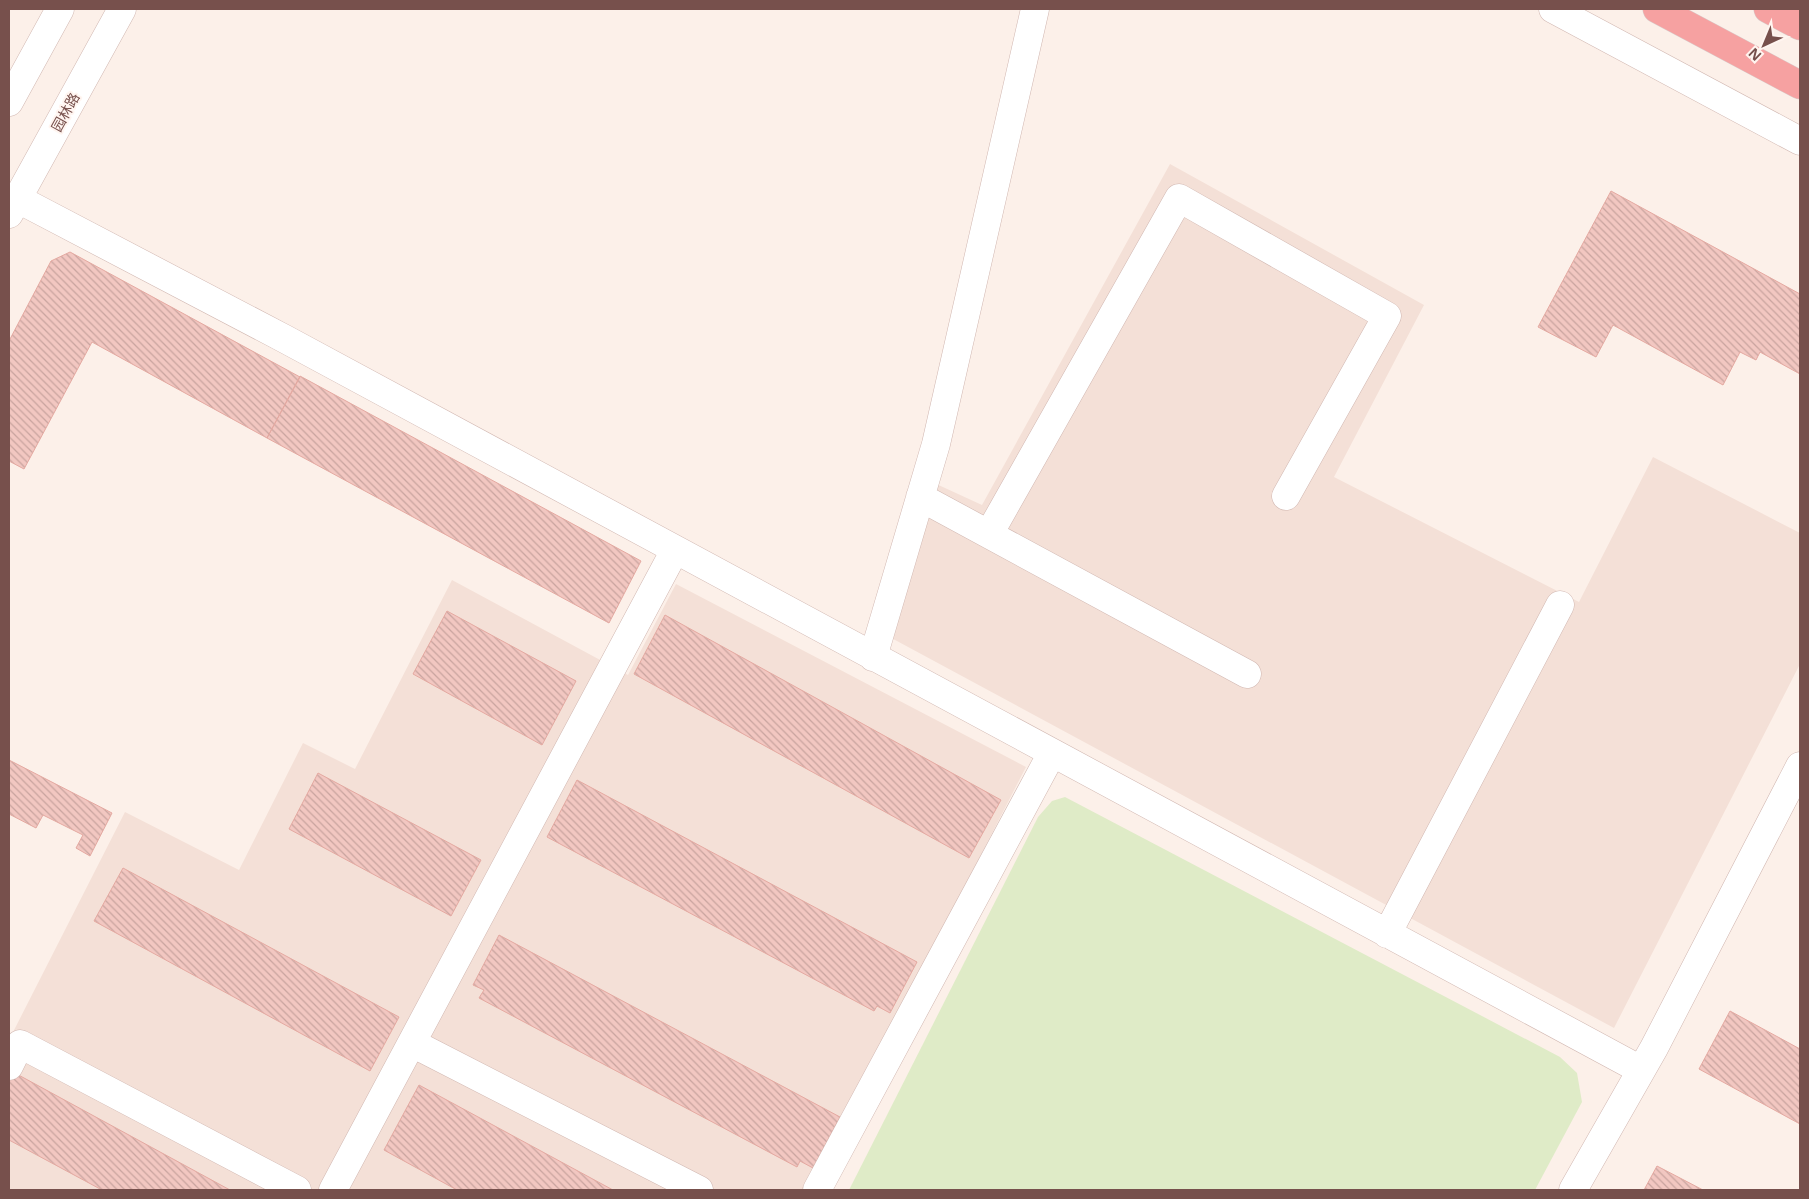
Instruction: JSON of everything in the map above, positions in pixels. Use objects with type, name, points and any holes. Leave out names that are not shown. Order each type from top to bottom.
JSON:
[{"type":"highway","points":[[1657,9],[1800,85]]},
{"type":"highway","points":[[1768,9],[1800,26]]},
{"type":"street","points":[[9,102],[60,9]]},
{"type":"street","name":"园林路","points":[[13,207],[122,9]]},
{"type":"street","points":[[873,657],[936,444],[1035,9]]},
{"type":"street","points":[[1553,9],[1800,141]]},
{"type":"street","points":[[990,534],[1179,198],[1387,316],[1286,496]]},
{"type":"street","points":[[13,207],[293,344],[1641,1070]]},
{"type":"street","points":[[920,497],[1247,674]]},
{"type":"street","points":[[334,1190],[675,550]]},
{"type":"street","points":[[1387,934],[1560,605]]},
{"type":"street","points":[[816,1190],[1052,753]]},
{"type":"street","points":[[1572,1190],[1641,1070],[1800,766]]},
{"type":"street","points":[[412,1043],[698,1190]]},
{"type":"street","points":[[9,1066],[20,1044],[297,1190]]},
{"type":"shaded area","points":[[1170,164],[1424,305],[1334,477],[1579,602],[1653,457],[1800,533],[1800,664],[1614,1028],[884,634],[932,482],[982,505]]},
{"type":"shaded area","points":[[452,580],[628,675],[676,584],[1026,767],[809,1190],[9,1190],[9,1040],[125,812],[239,870],[303,743],[355,769]]},
{"type":"green space","points":[[1065,797],[1560,1057],[1577,1073],[1582,1102],[1535,1190],[849,1190],[1038,817],[1052,801]]},
{"type":"building","points":[[1611,191],[1800,294],[1800,374],[1760,352],[1756,360],[1740,352],[1723,385],[1613,325],[1596,357],[1538,327]]},
{"type":"building","points":[[70,252],[300,377],[267,438],[92,342],[24,469],[9,461],[9,341],[51,261]]},
{"type":"building","points":[[300,376],[641,561],[609,623],[267,438]]},
{"type":"building","points":[[447,611],[576,681],[542,745],[413,674]]},
{"type":"building","points":[[665,615],[1001,800],[969,858],[634,674]]},
{"type":"building","points":[[9,760],[112,813],[90,856],[76,848],[83,835],[43,815],[36,828],[9,814]]},
{"type":"building","points":[[318,773],[481,860],[451,916],[289,829]]},
{"type":"building","points":[[577,780],[917,962],[890,1013],[877,1006],[874,1011],[547,837]]},
{"type":"building","points":[[123,868],[399,1017],[370,1071],[94,921]]},
{"type":"building","points":[[499,935],[840,1117],[813,1168],[800,1161],[797,1167],[479,998],[484,990],[473,985]]},
{"type":"building","points":[[1730,1011],[1800,1049],[1800,1124],[1699,1069]]},
{"type":"building","points":[[13,1072],[230,1190],[102,1190],[9,1140],[9,1081]]},
{"type":"building","points":[[419,1085],[613,1190],[457,1190],[384,1150]]},
{"type":"building","points":[[1657,1166],[1703,1190],[1644,1190]]}]
